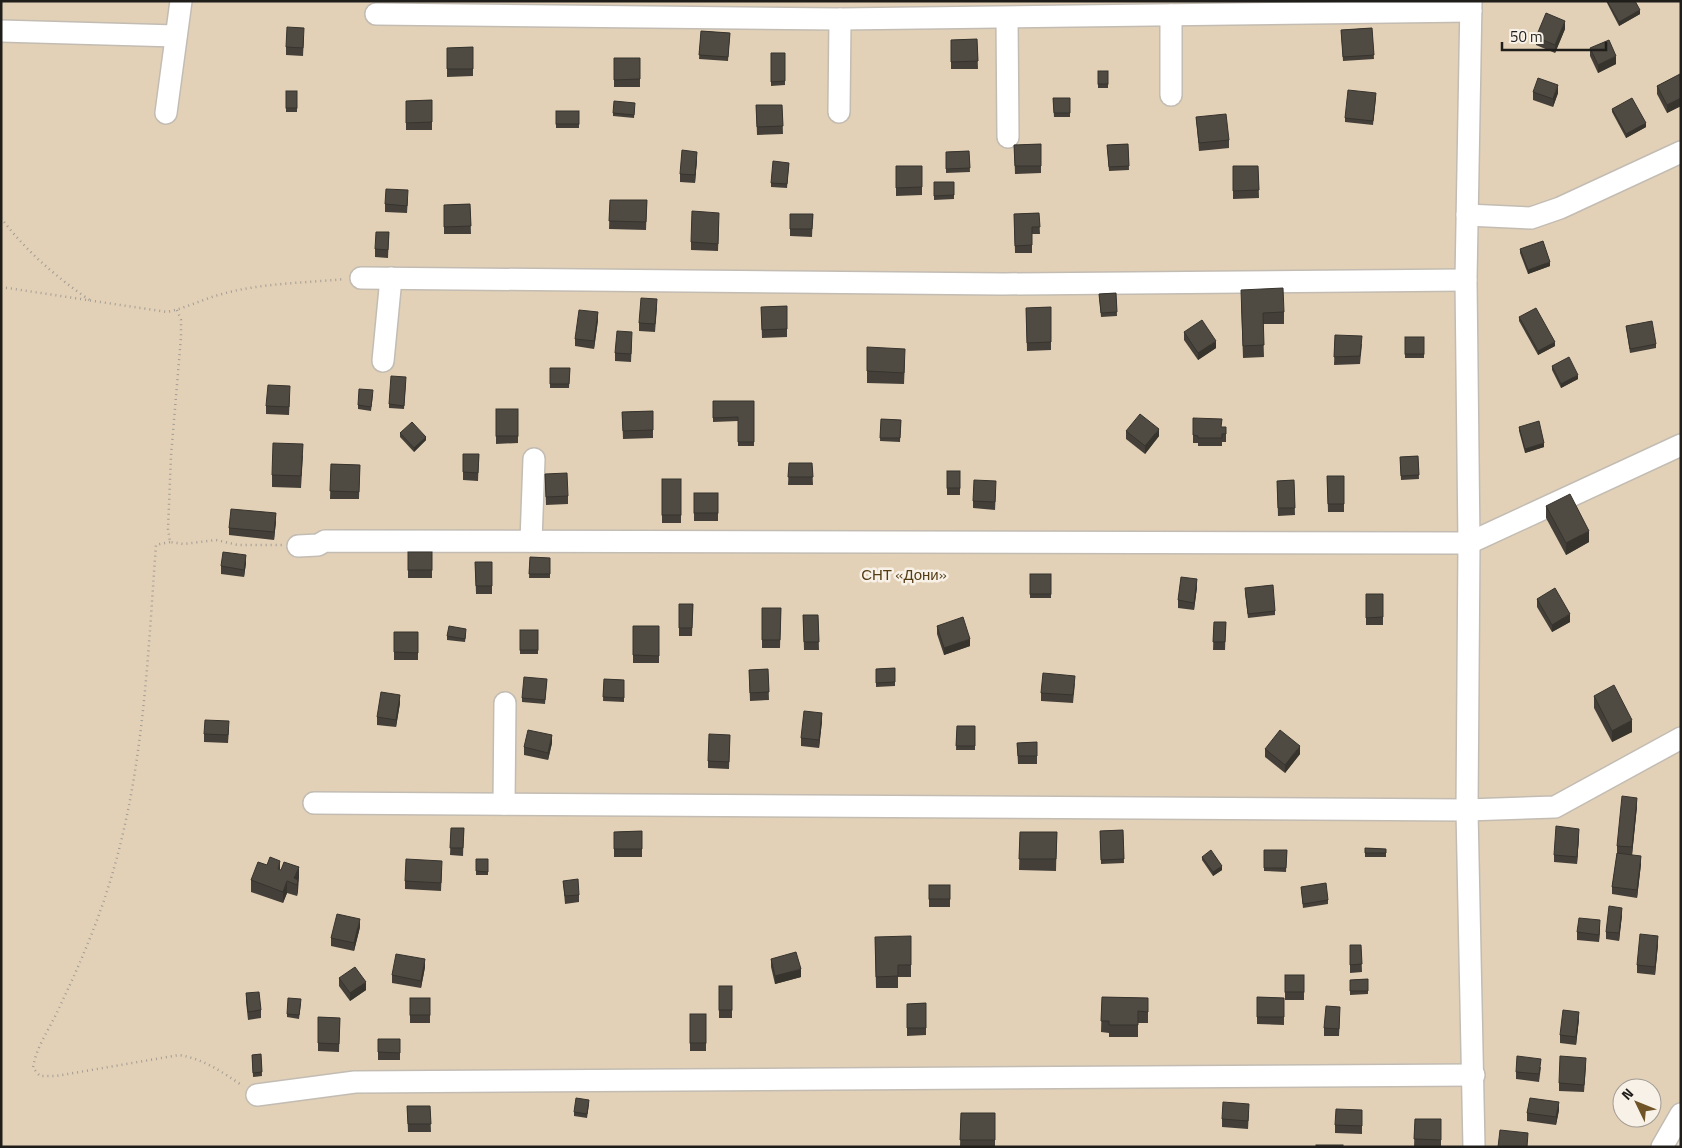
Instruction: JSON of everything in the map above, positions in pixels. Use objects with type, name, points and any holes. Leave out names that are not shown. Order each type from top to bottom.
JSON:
[{"type":"street","points":[[166,113],[181,1]]},
{"type":"street","points":[[376,14],[840,19],[1007,18],[1171,16],[1471,6],[1466,280],[1469,543],[1467,810],[1474,1147]]},
{"type":"street","points":[[1171,16],[1171,95]]},
{"type":"street","points":[[1007,18],[1008,137]]},
{"type":"street","points":[[839,112],[840,19]]},
{"type":"street","points":[[1,31],[176,36]]},
{"type":"street","points":[[1468,215],[1531,218],[1560,208],[1681,152]]},
{"type":"street","points":[[361,278],[1003,284],[1466,280]]},
{"type":"street","points":[[384,361],[391,278]]},
{"type":"street","points":[[298,546],[318,545],[325,541],[1469,543],[1681,445]]},
{"type":"street","points":[[531,541],[534,460]]},
{"type":"street","points":[[504,804],[505,703]]},
{"type":"street","points":[[314,803],[1467,810],[1555,807],[1681,738]]},
{"type":"street","points":[[257,1095],[354,1082],[1474,1075]]},
{"type":"street","points":[[1662,1147],[1681,1114]]},
{"type":"path","points":[[1,218],[22,244],[42,264],[93,302]]},
{"type":"path","points":[[1,288],[166,312],[178,310],[222,294],[256,287],[361,278]]},
{"type":"path","points":[[170,542],[168,529],[171,456],[182,336],[178,310]]},
{"type":"path","points":[[257,1095],[209,1064],[179,1055],[56,1076],[40,1076],[33,1068],[35,1056],[61,1006],[93,930],[114,869],[129,808],[143,720],[156,544],[170,542],[184,544],[216,540],[238,545],[298,546]]},
{"type":"green space","name":"СНТ «Дони»","points":[[1,1],[1681,1],[1681,1102],[1655,1147],[1,1147]]},
{"type":"building","points":[[1607,1],[1635,1],[1640,10],[1619,22]]},
{"type":"building","points":[[1546,13],[1565,21],[1555,45],[1536,37]]},
{"type":"building","points":[[287,27],[304,28],[303,48],[286,47]]},
{"type":"building","points":[[1372,28],[1374,55],[1343,57],[1341,30]]},
{"type":"building","points":[[701,31],[730,33],[728,57],[699,55]]},
{"type":"building","points":[[977,39],[978,61],[951,62],[951,40]]},
{"type":"building","points":[[1609,40],[1616,56],[1598,65],[1590,48]]},
{"type":"building","points":[[473,47],[473,69],[447,69],[447,48]]},
{"type":"building","points":[[771,53],[785,53],[785,81],[771,82]]},
{"type":"building","points":[[614,58],[640,58],[640,79],[614,80]]},
{"type":"building","points":[[1098,71],[1108,71],[1108,84],[1098,84]]},
{"type":"building","points":[[1680,74],[1681,98],[1667,105],[1657,86]]},
{"type":"building","points":[[1538,78],[1558,85],[1553,99],[1533,92]]},
{"type":"building","points":[[1348,90],[1376,93],[1373,121],[1345,118]]},
{"type":"building","points":[[286,91],[297,91],[297,108],[286,108]]},
{"type":"building","points":[[1053,98],[1070,98],[1070,113],[1054,113]]},
{"type":"building","points":[[1632,98],[1646,123],[1626,134],[1612,109]]},
{"type":"building","points":[[432,100],[432,122],[406,123],[406,101]]},
{"type":"building","points":[[614,101],[635,103],[634,115],[613,113]]},
{"type":"building","points":[[756,105],[782,105],[783,126],[757,127]]},
{"type":"building","points":[[556,111],[579,111],[579,124],[556,124]]},
{"type":"building","points":[[1226,114],[1229,140],[1199,143],[1196,117]]},
{"type":"building","points":[[1041,144],[1041,166],[1015,166],[1014,145]]},
{"type":"building","points":[[1128,144],[1129,166],[1109,167],[1107,145]]},
{"type":"building","points":[[682,150],[697,152],[695,175],[680,174]]},
{"type":"building","points":[[969,151],[970,168],[946,169],[946,152]]},
{"type":"building","points":[[773,161],[789,163],[787,184],[771,183]]},
{"type":"building","points":[[896,166],[922,166],[922,187],[896,188]]},
{"type":"building","points":[[1233,166],[1258,166],[1259,190],[1233,191]]},
{"type":"building","points":[[934,182],[954,182],[954,195],[934,196]]},
{"type":"building","points":[[386,189],[408,190],[407,206],[385,204]]},
{"type":"building","points":[[610,200],[647,200],[646,222],[609,221]]},
{"type":"building","points":[[470,204],[471,226],[444,227],[444,205]]},
{"type":"building","points":[[692,211],[719,213],[718,244],[691,242]]},
{"type":"building","points":[[1039,213],[1040,227],[1032,227],[1032,245],[1015,246],[1014,214]]},
{"type":"building","points":[[790,214],[813,214],[812,229],[790,229]]},
{"type":"building","points":[[376,232],[389,232],[388,250],[375,249]]},
{"type":"building","points":[[1543,241],[1550,262],[1528,270],[1520,249]]},
{"type":"building","points":[[1283,288],[1284,312],[1263,313],[1264,345],[1243,346],[1241,290]]},
{"type":"building","points":[[1116,293],[1117,312],[1101,313],[1099,294]]},
{"type":"building","points":[[641,298],[657,299],[655,324],[639,323]]},
{"type":"building","points":[[787,306],[787,329],[762,330],[761,307]]},
{"type":"building","points":[[1051,307],[1051,342],[1027,343],[1026,308]]},
{"type":"building","points":[[1536,308],[1555,342],[1538,351],[1519,317]]},
{"type":"building","points":[[579,310],[598,312],[594,341],[575,339]]},
{"type":"building","points":[[1202,320],[1216,341],[1198,353],[1184,332]]},
{"type":"building","points":[[1652,321],[1656,344],[1630,349],[1626,326]]},
{"type":"building","points":[[617,331],[632,332],[631,354],[615,353]]},
{"type":"building","points":[[1335,335],[1362,336],[1360,356],[1334,357]]},
{"type":"building","points":[[1405,337],[1424,337],[1424,354],[1405,354]]},
{"type":"building","points":[[867,347],[905,349],[904,373],[867,371]]},
{"type":"building","points":[[1569,357],[1578,375],[1561,384],[1552,366]]},
{"type":"building","points":[[550,368],[570,368],[569,384],[550,384]]},
{"type":"building","points":[[391,376],[406,377],[404,406],[389,404]]},
{"type":"building","points":[[268,385],[290,386],[289,407],[266,406]]},
{"type":"building","points":[[359,389],[373,390],[371,407],[358,405]]},
{"type":"building","points":[[713,401],[754,401],[754,442],[738,442],[738,417],[713,418]]},
{"type":"building","points":[[496,409],[518,409],[518,436],[496,436]]},
{"type":"building","points":[[653,411],[653,430],[623,431],[622,412]]},
{"type":"building","points":[[1140,414],[1159,429],[1145,446],[1126,431]]},
{"type":"building","points":[[1193,418],[1222,419],[1221,427],[1226,427],[1226,434],[1222,434],[1222,438],[1198,438],[1198,436],[1193,435]]},
{"type":"building","points":[[881,419],[901,420],[900,438],[880,438]]},
{"type":"building","points":[[1539,421],[1544,443],[1525,449],[1519,427]]},
{"type":"building","points":[[412,422],[426,437],[414,448],[400,433]]},
{"type":"building","points":[[273,443],[303,444],[301,476],[272,475]]},
{"type":"building","points":[[463,454],[479,454],[478,473],[463,472]]},
{"type":"building","points":[[1418,456],[1419,475],[1401,476],[1400,457]]},
{"type":"building","points":[[789,463],[812,463],[813,477],[788,477]]},
{"type":"building","points":[[331,464],[360,465],[359,492],[330,491]]},
{"type":"building","points":[[947,471],[960,471],[960,488],[947,488]]},
{"type":"building","points":[[567,473],[568,496],[546,497],[545,474]]},
{"type":"building","points":[[1327,476],[1344,476],[1344,504],[1328,504]]},
{"type":"building","points":[[662,479],[681,479],[681,515],[662,515]]},
{"type":"building","points":[[974,480],[996,481],[995,502],[973,501]]},
{"type":"building","points":[[1294,480],[1295,508],[1278,508],[1277,481]]},
{"type":"building","points":[[694,493],[718,493],[718,513],[694,513]]},
{"type":"building","points":[[1570,494],[1589,531],[1566,543],[1546,506]]},
{"type":"building","points":[[231,509],[276,513],[274,532],[229,528]]},
{"type":"building","points":[[223,552],[246,555],[244,570],[221,566]]},
{"type":"building","points":[[408,552],[432,552],[432,570],[408,570]]},
{"type":"building","points":[[530,557],[550,558],[550,574],[529,574]]},
{"type":"building","points":[[475,562],[492,562],[492,586],[476,586]]},
{"type":"building","points":[[1030,574],[1051,574],[1051,594],[1030,594]]},
{"type":"building","points":[[1181,577],[1197,579],[1194,603],[1178,600]]},
{"type":"building","points":[[1273,585],[1275,611],[1248,614],[1245,588]]},
{"type":"building","points":[[1555,588],[1570,614],[1552,625],[1537,599]]},
{"type":"building","points":[[1366,594],[1383,594],[1383,617],[1366,618]]},
{"type":"building","points":[[679,604],[693,604],[692,628],[679,628]]},
{"type":"building","points":[[762,608],[781,608],[780,640],[762,640]]},
{"type":"building","points":[[803,615],[818,615],[819,642],[804,642]]},
{"type":"building","points":[[963,617],[970,639],[944,648],[937,626]]},
{"type":"building","points":[[1214,622],[1226,622],[1225,642],[1213,642]]},
{"type":"building","points":[[449,626],[466,629],[465,639],[447,636]]},
{"type":"building","points":[[633,626],[659,626],[659,656],[633,655]]},
{"type":"building","points":[[520,630],[538,630],[538,650],[520,650]]},
{"type":"building","points":[[394,632],[418,632],[418,653],[394,652]]},
{"type":"building","points":[[895,668],[895,682],[876,683],[876,669]]},
{"type":"building","points":[[768,669],[769,692],[750,693],[749,670]]},
{"type":"building","points":[[1043,673],[1075,676],[1073,695],[1041,693]]},
{"type":"building","points":[[524,677],[547,679],[545,700],[522,698]]},
{"type":"building","points":[[604,679],[624,680],[624,698],[603,697]]},
{"type":"building","points":[[1614,685],[1632,720],[1612,731],[1594,696]]},
{"type":"building","points":[[381,692],[400,695],[396,720],[377,717]]},
{"type":"building","points":[[804,711],[822,713],[819,740],[801,738]]},
{"type":"building","points":[[205,720],[229,721],[228,735],[204,734]]},
{"type":"building","points":[[957,726],[975,726],[975,746],[956,746]]},
{"type":"building","points":[[528,730],[552,735],[548,753],[524,747]]},
{"type":"building","points":[[1280,730],[1300,746],[1285,765],[1265,749]]},
{"type":"building","points":[[709,734],[730,735],[729,762],[708,761]]},
{"type":"building","points":[[1037,742],[1037,756],[1018,756],[1017,743]]},
{"type":"building","points":[[1622,796],[1637,798],[1632,847],[1617,846]]},
{"type":"building","points":[[1556,826],[1579,829],[1577,857],[1554,855]]},
{"type":"building","points":[[451,828],[464,828],[463,848],[450,848]]},
{"type":"building","points":[[1123,830],[1124,859],[1101,860],[1100,831]]},
{"type":"building","points":[[642,831],[642,849],[614,849],[614,832]]},
{"type":"building","points":[[1020,832],[1057,832],[1056,859],[1019,859]]},
{"type":"building","points":[[1365,848],[1386,849],[1386,853],[1365,853]]},
{"type":"building","points":[[1211,850],[1222,866],[1213,872],[1202,857]]},
{"type":"building","points":[[1264,850],[1287,850],[1286,868],[1264,868]]},
{"type":"building","points":[[1617,853],[1641,856],[1637,890],[1612,887]]},
{"type":"building","points":[[270,857],[280,861],[278,869],[281,870],[284,862],[299,867],[294,878],[298,880],[297,885],[287,881],[283,892],[251,880],[258,862],[267,865]]},
{"type":"building","points":[[406,859],[442,861],[441,883],[405,881]]},
{"type":"building","points":[[476,859],[488,859],[488,872],[476,871]]},
{"type":"building","points":[[578,879],[579,895],[565,896],[563,881]]},
{"type":"building","points":[[1326,883],[1328,900],[1303,904],[1301,887]]},
{"type":"building","points":[[929,885],[950,885],[950,899],[929,899]]},
{"type":"building","points":[[1609,906],[1622,908],[1619,933],[1606,932]]},
{"type":"building","points":[[337,914],[360,919],[354,943],[331,938]]},
{"type":"building","points":[[1579,918],[1600,920],[1599,935],[1577,932]]},
{"type":"building","points":[[1640,934],[1658,936],[1655,967],[1637,965]]},
{"type":"building","points":[[911,936],[911,965],[898,965],[898,976],[876,977],[875,937]]},
{"type":"building","points":[[1350,945],[1361,945],[1362,964],[1350,965]]},
{"type":"building","points":[[796,952],[801,969],[775,976],[771,959]]},
{"type":"building","points":[[396,954],[425,959],[421,981],[392,975]]},
{"type":"building","points":[[355,967],[366,982],[350,993],[339,978]]},
{"type":"building","points":[[1285,975],[1304,975],[1304,992],[1285,992]]},
{"type":"building","points":[[1368,979],[1368,991],[1350,991],[1350,980]]},
{"type":"building","points":[[719,986],[732,986],[732,1010],[719,1010]]},
{"type":"building","points":[[259,992],[261,1010],[248,1012],[246,993]]},
{"type":"building","points":[[1102,997],[1148,998],[1148,1012],[1138,1011],[1138,1025],[1109,1025],[1109,1021],[1101,1021]]},
{"type":"building","points":[[1257,997],[1284,998],[1284,1017],[1257,1017]]},
{"type":"building","points":[[288,998],[301,999],[299,1015],[287,1014]]},
{"type":"building","points":[[410,998],[430,998],[430,1015],[410,1015]]},
{"type":"building","points":[[926,1003],[926,1028],[907,1028],[907,1004]]},
{"type":"building","points":[[1326,1006],[1340,1007],[1339,1029],[1324,1028]]},
{"type":"building","points":[[1563,1010],[1579,1012],[1576,1037],[1560,1035]]},
{"type":"building","points":[[690,1014],[706,1014],[706,1043],[690,1043]]},
{"type":"building","points":[[318,1017],[340,1018],[339,1044],[318,1043]]},
{"type":"building","points":[[378,1039],[400,1039],[400,1053],[378,1052]]},
{"type":"building","points":[[261,1054],[262,1072],[253,1073],[252,1055]]},
{"type":"building","points":[[1517,1056],[1541,1059],[1539,1074],[1516,1072]]},
{"type":"building","points":[[1560,1056],[1586,1058],[1584,1085],[1559,1083]]},
{"type":"building","points":[[576,1098],[589,1100],[587,1114],[574,1112]]},
{"type":"building","points":[[1530,1098],[1559,1102],[1556,1117],[1527,1113]]},
{"type":"building","points":[[1223,1102],[1249,1104],[1248,1121],[1222,1119]]},
{"type":"building","points":[[407,1106],[430,1106],[431,1124],[408,1124]]},
{"type":"building","points":[[1336,1109],[1362,1110],[1362,1126],[1335,1125]]},
{"type":"building","points":[[961,1113],[995,1113],[995,1140],[960,1140]]},
{"type":"building","points":[[1415,1119],[1441,1119],[1441,1140],[1414,1139]]},
{"type":"building","points":[[1500,1130],[1528,1133],[1527,1147],[1498,1147]]},
{"type":"building","points":[[1316,1145],[1343,1145],[1343,1147],[1316,1147]]}]
